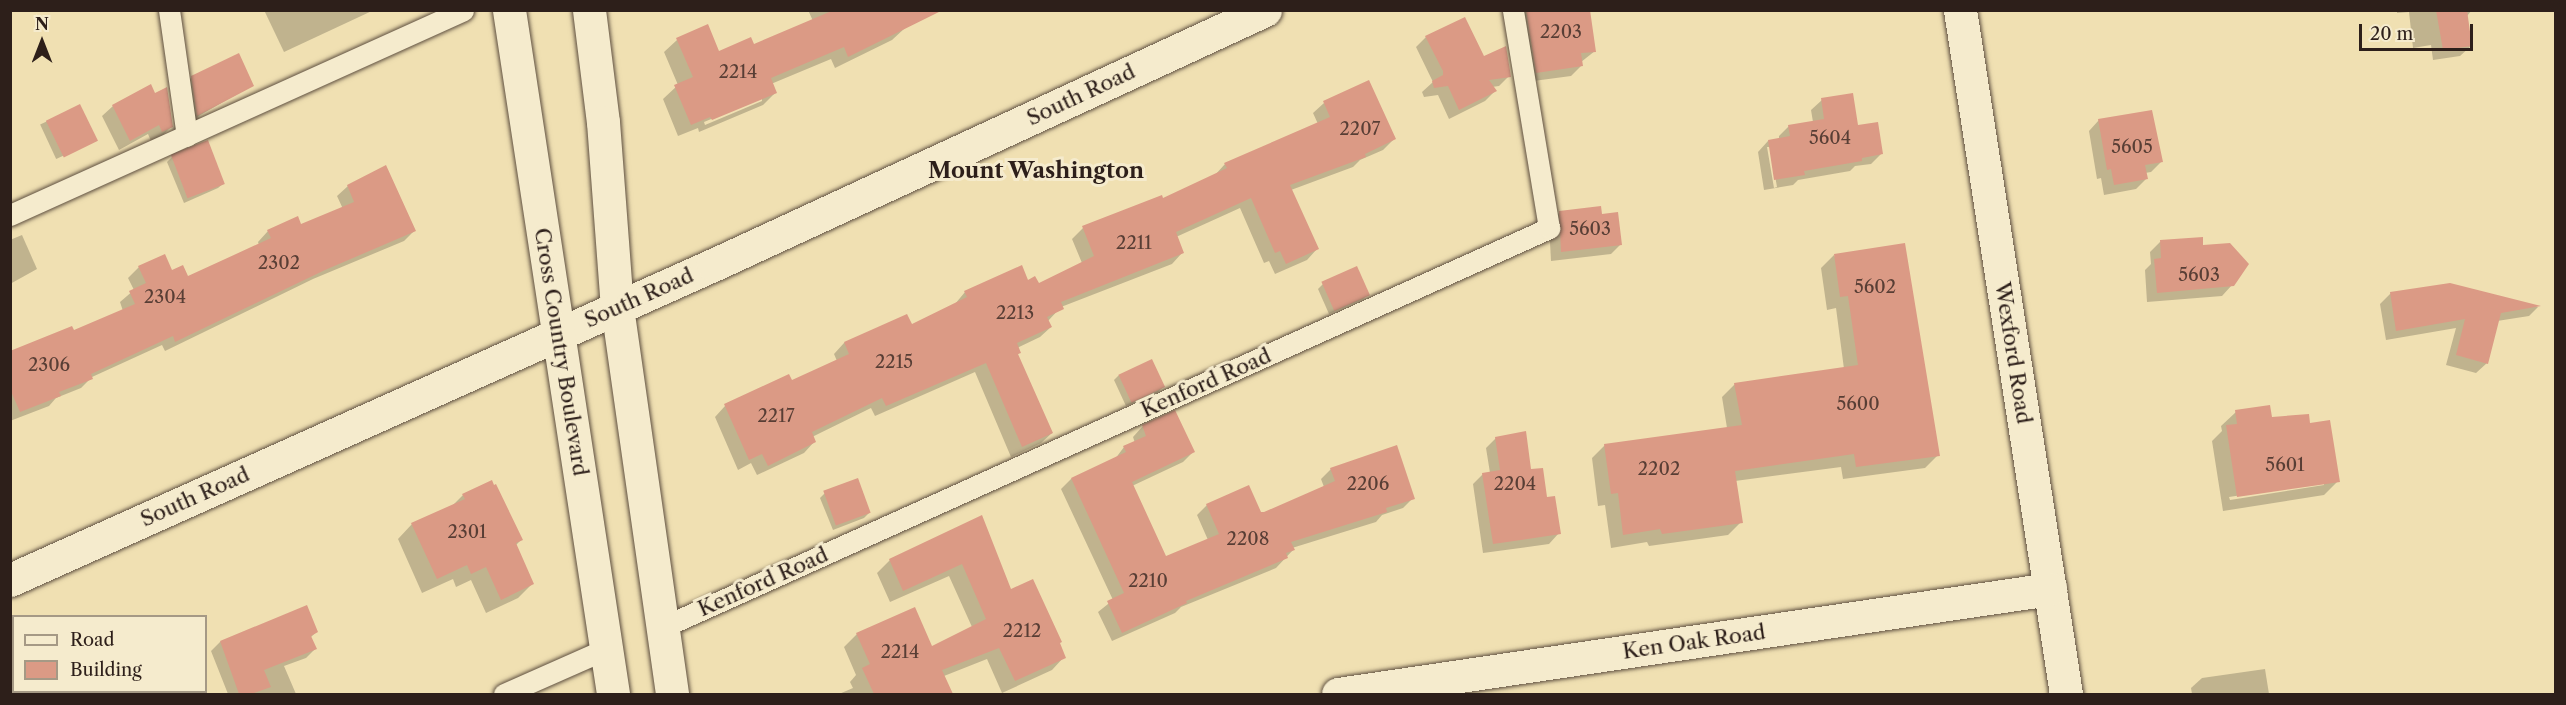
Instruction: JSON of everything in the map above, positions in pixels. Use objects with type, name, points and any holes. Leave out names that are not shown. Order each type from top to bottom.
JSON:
[{"type":"street","name":"Cross Country Boulevard","points":[[509,10],[613,694]]},
{"type":"street","points":[[589,10],[603,122],[617,307],[672,694]]},
{"type":"street","name":"South Road","points":[[10,580],[617,307],[1265,10]]},
{"type":"street","name":"Wexford Road","points":[[1959,10],[2066,694]]},
{"type":"street","name":"Ken Oak Road","points":[[1338,694],[2050,590]]},
{"type":"lane","points":[[169,10],[187,136]]},
{"type":"lane","points":[[10,215],[463,10]]},
{"type":"lane","name":"Kenford Road","points":[[663,627],[1549,228],[1513,10]]},
{"type":"lane","points":[[504,694],[606,650]]},
{"type":"building","points":[[834,10],[943,10],[848,57],[844,47],[771,78],[777,93],[712,120],[710,117],[691,125],[674,85],[693,77],[676,38],[708,24],[719,51],[751,37],[754,44]]},
{"type":"building","points":[[1526,10],[1590,10],[1596,52],[1581,53],[1583,66],[1536,73]]},
{"type":"building","points":[[2436,10],[2467,10],[2472,46],[2443,50]]},
{"type":"building","points":[[1465,17],[1484,56],[1506,46],[1511,77],[1489,80],[1497,91],[1459,110],[1448,86],[1434,88],[1432,81],[1443,75],[1443,71],[1425,36]]},
{"type":"building","points":[[239,53],[254,86],[197,116],[191,76]]},
{"type":"building","points":[[1369,80],[1396,139],[1365,154],[1366,157],[1290,185],[1319,249],[1286,264],[1280,251],[1275,253],[1251,198],[1176,232],[1184,253],[1061,302],[1064,309],[1047,317],[1052,327],[1017,343],[1021,353],[1018,354],[1053,433],[1022,447],[986,363],[886,406],[882,398],[812,432],[816,442],[768,466],[762,454],[749,460],[724,404],[789,374],[792,380],[849,354],[844,342],[907,314],[912,324],[967,297],[964,291],[1022,265],[1028,280],[1035,276],[1039,283],[1094,256],[1082,226],[1162,195],[1163,198],[1227,168],[1224,163],[1330,117],[1323,101]]},
{"type":"building","points":[[151,84],[155,93],[167,87],[173,127],[162,132],[159,125],[130,141],[112,105]]},
{"type":"building","points":[[1853,93],[1858,125],[1878,122],[1883,154],[1862,158],[1862,161],[1804,171],[1805,175],[1774,180],[1768,140],[1790,136],[1788,125],[1824,119],[1821,98]]},
{"type":"building","points":[[80,104],[98,141],[64,158],[46,121]]},
{"type":"building","points":[[2152,110],[2163,162],[2145,165],[2148,179],[2114,185],[2111,169],[2107,170],[2098,119]]},
{"type":"building","points":[[208,140],[225,184],[188,198],[171,154]]},
{"type":"building","points":[[386,165],[416,231],[325,270],[175,342],[173,336],[91,374],[93,379],[59,392],[61,396],[20,412],[10,389],[10,351],[72,326],[74,330],[135,304],[129,291],[146,283],[138,266],[165,254],[172,270],[183,265],[188,276],[271,238],[267,230],[298,216],[301,224],[354,202],[347,185]]},
{"type":"building","points":[[1601,206],[1602,214],[1618,212],[1622,245],[1561,252],[1559,211]]},
{"type":"building","points":[[2203,237],[2203,245],[2230,243],[2249,264],[2234,286],[2157,293],[2154,259],[2161,258],[2160,240]]},
{"type":"building","points":[[1905,243],[1940,456],[1856,467],[1854,454],[1735,471],[1743,523],[1662,534],[1660,529],[1623,535],[1618,493],[1611,494],[1604,444],[1742,425],[1734,383],[1858,365],[1848,296],[1840,297],[1834,254]]},
{"type":"building","points":[[1357,266],[1370,295],[1334,311],[1321,282]]},
{"type":"building","points":[[2450,283],[2541,306],[2501,313],[2488,364],[2456,355],[2465,319],[2396,331],[2390,292]]},
{"type":"building","points":[[1152,359],[1165,387],[1132,403],[1118,375]]},
{"type":"building","points":[[2270,405],[2272,417],[2309,414],[2310,423],[2330,420],[2340,482],[2237,497],[2226,425],[2237,424],[2235,410]]},
{"type":"building","points":[[1175,410],[1195,452],[1132,482],[1166,556],[1219,534],[1206,504],[1249,485],[1261,512],[1264,512],[1335,481],[1330,468],[1397,445],[1415,499],[1386,508],[1387,512],[1291,542],[1295,550],[1286,553],[1288,558],[1186,601],[1187,603],[1122,633],[1107,601],[1124,593],[1071,478],[1126,452],[1123,446],[1146,436],[1142,425]]},
{"type":"building","points":[[1526,431],[1531,469],[1543,468],[1547,497],[1555,496],[1561,534],[1493,544],[1482,473],[1500,470],[1495,437]]},
{"type":"building","points":[[858,478],[871,513],[836,525],[823,491]]},
{"type":"building","points":[[492,480],[523,540],[516,543],[534,584],[501,600],[486,567],[471,574],[467,565],[437,579],[411,523],[465,499],[462,494]]},
{"type":"building","points":[[982,515],[1011,589],[1033,579],[1062,642],[1060,643],[1066,658],[1015,681],[999,648],[942,670],[953,694],[874,694],[862,668],[870,664],[856,633],[915,607],[932,646],[986,619],[962,564],[903,591],[889,559]]},
{"type":"building","points":[[307,605],[318,632],[311,636],[317,649],[264,670],[271,687],[251,694],[239,694],[220,641]]},
{"type":"district","name":"Mount Washington","points":[[1036,171]]}]
